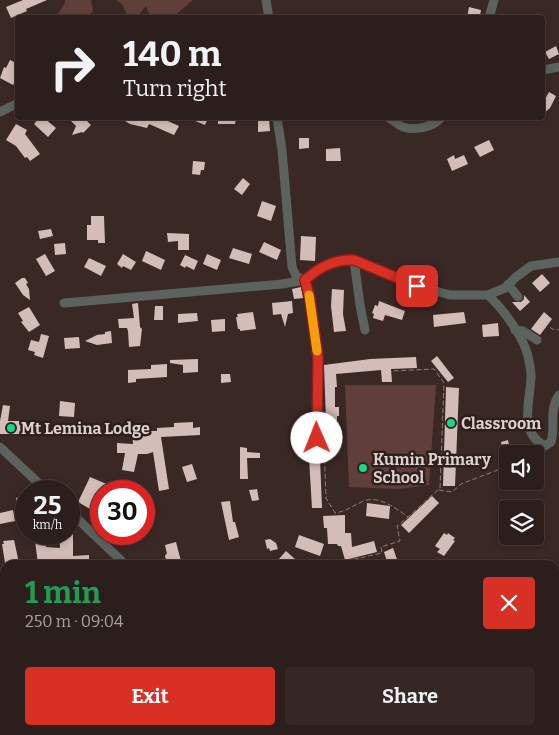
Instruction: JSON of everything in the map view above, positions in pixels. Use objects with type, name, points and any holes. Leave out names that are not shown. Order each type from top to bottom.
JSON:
[{"type":"street","points":[[266,0],[268,15]]},
{"type":"street","points":[[490,15],[494,0]]},
{"type":"street","points":[[545,70],[559,66]]},
{"type":"street","points":[[0,112],[15,104]]},
{"type":"street","points":[[277,120],[282,150],[292,267],[296,276],[305,280]]},
{"type":"street","points":[[392,120],[402,127],[419,128],[440,120]]},
{"type":"street","points":[[64,303],[282,284],[305,280],[318,269],[332,262],[344,260],[354,260],[417,286],[450,295],[488,295],[504,288],[531,266],[559,262]]},
{"type":"street","points":[[354,260],[365,330]]},
{"type":"street","points":[[305,280],[310,299],[318,358],[317,434]]},
{"type":"street","points":[[508,284],[518,297]]},
{"type":"street","points":[[488,295],[510,319],[527,354],[531,375],[528,425],[532,436],[545,446],[551,442],[553,436],[553,410],[559,395]]},
{"type":"street","points":[[515,330],[523,331],[537,340]]},
{"type":"street","points":[[0,447],[35,480]]},
{"type":"street","points":[[80,521],[121,560]]},
{"type":"path","points":[[550,327],[559,330]]},
{"type":"path","points":[[351,560],[382,553],[381,547],[400,541],[397,526],[440,488],[444,383],[434,369],[391,371]]},
{"type":"path","points":[[317,434],[324,442],[326,498],[334,513],[346,511],[366,499],[389,503],[408,517]]},
{"type":"path","points":[[438,490],[452,492],[461,484],[499,469]]},
{"type":"shaded area","points":[[65,0],[93,0],[91,1],[93,11],[90,15],[57,15]]},
{"type":"shaded area","points":[[116,0],[193,0],[175,15],[150,15],[146,6],[139,15],[127,15],[122,4]]},
{"type":"shaded area","points":[[345,385],[436,385],[429,485],[398,489],[349,487]]},
{"type":"building","points":[[23,0],[47,0],[11,18],[6,7]]},
{"type":"building","points":[[469,7],[481,10],[480,15],[468,15]]},
{"type":"building","points":[[556,46],[559,54],[549,59],[545,52]]},
{"type":"building","points":[[10,60],[15,62],[15,81],[13,85],[0,78],[4,67],[6,68]]},
{"type":"building","points":[[549,92],[556,96],[550,108],[545,112],[545,99]]},
{"type":"building","points":[[37,120],[46,120],[56,128],[48,137],[34,124]]},
{"type":"building","points":[[70,120],[86,120],[91,125],[83,133],[72,135],[76,126]]},
{"type":"building","points":[[123,120],[166,120],[179,126],[174,135],[149,124],[147,128],[130,124]]},
{"type":"building","points":[[193,120],[207,120],[205,125]]},
{"type":"building","points":[[218,120],[236,120],[235,124],[218,124]]},
{"type":"building","points":[[258,120],[269,120],[270,131],[258,132]]},
{"type":"building","points":[[16,124],[27,130],[25,134],[40,154],[30,161],[27,157],[25,158],[16,146],[6,140]]},
{"type":"building","points":[[299,138],[309,138],[309,148],[299,149]]},
{"type":"building","points":[[489,140],[494,150],[480,157],[474,147]]},
{"type":"building","points":[[340,148],[341,161],[326,161],[326,149]]},
{"type":"building","points":[[454,155],[455,159],[464,155],[468,164],[452,171],[447,159]]},
{"type":"building","points":[[193,161],[205,162],[204,170],[201,170],[200,175],[192,174]]},
{"type":"building","points":[[243,178],[250,184],[242,195],[234,189]]},
{"type":"building","points":[[262,201],[276,206],[271,221],[257,216]]},
{"type":"building","points":[[91,216],[104,216],[105,243],[98,243],[98,240],[87,240],[87,225],[91,225]]},
{"type":"building","points":[[51,229],[53,236],[40,239],[38,231]]},
{"type":"building","points":[[167,233],[189,234],[189,250],[178,250],[178,241],[168,242]]},
{"type":"building","points":[[301,236],[316,237],[315,261],[300,260]]},
{"type":"building","points":[[264,242],[281,250],[277,260],[259,252]]},
{"type":"building","points":[[65,243],[66,254],[55,255],[54,244]]},
{"type":"building","points":[[233,248],[252,254],[249,264],[229,258]]},
{"type":"building","points":[[146,251],[165,260],[161,270],[142,261]]},
{"type":"building","points":[[45,254],[55,271],[46,276],[36,259]]},
{"type":"building","points":[[123,254],[136,262],[131,270],[123,266],[122,268],[117,264]]},
{"type":"building","points":[[207,254],[221,260],[217,270],[203,264]]},
{"type":"building","points":[[185,255],[198,261],[194,270],[180,265]]},
{"type":"building","points":[[89,258],[106,266],[101,276],[84,267]]},
{"type":"building","points":[[542,274],[550,283],[540,292],[532,283]]},
{"type":"building","points":[[25,278],[28,283],[26,284],[29,289],[30,300],[23,295],[15,283]]},
{"type":"building","points":[[301,287],[303,298],[294,299],[292,289]]},
{"type":"building","points":[[332,289],[344,290],[343,314],[346,331],[334,332],[331,306]]},
{"type":"building","points":[[524,295],[530,302],[520,311],[512,302],[521,302],[524,299]]},
{"type":"building","points":[[292,301],[293,313],[288,314],[285,327],[281,314],[273,315],[272,303]]},
{"type":"building","points":[[379,301],[405,311],[402,320],[385,315],[383,321],[373,318],[374,314],[372,313],[375,305],[378,306]]},
{"type":"building","points":[[138,303],[140,327],[142,329],[140,346],[129,347],[127,328],[119,328],[118,319],[134,318],[132,304]]},
{"type":"building","points":[[155,306],[163,306],[163,320],[154,320]]},
{"type":"building","points":[[29,307],[40,325],[29,332],[21,322],[23,321],[18,313]]},
{"type":"building","points":[[253,312],[256,329],[240,331],[238,329],[237,314]]},
{"type":"building","points":[[464,312],[466,323],[434,327],[433,315]]},
{"type":"building","points":[[544,312],[552,319],[540,335],[531,329]]},
{"type":"building","points":[[197,313],[198,321],[178,323],[178,314]]},
{"type":"building","points":[[225,319],[225,331],[212,332],[211,320]]},
{"type":"building","points":[[498,323],[499,336],[483,337],[482,325]]},
{"type":"building","points":[[111,331],[112,343],[97,345],[85,341],[97,335]]},
{"type":"building","points":[[41,334],[49,336],[43,358],[34,355],[35,352],[28,350],[31,340],[39,342]]},
{"type":"building","points":[[79,337],[80,348],[65,349],[64,338]]},
{"type":"building","points":[[437,356],[454,378],[448,382],[431,361]]},
{"type":"building","points":[[416,357],[417,368],[391,369],[392,382],[382,382],[381,370],[336,374],[335,407],[339,407],[339,416],[337,416],[337,421],[326,421],[324,365],[370,359]]},
{"type":"building","points":[[198,359],[198,372],[183,373],[183,365],[170,363],[170,360]]},
{"type":"building","points":[[167,364],[167,377],[136,379],[136,382],[128,383],[128,370],[151,369],[151,365]]},
{"type":"building","points":[[221,374],[230,374],[231,382],[221,383]]},
{"type":"building","points":[[446,387],[459,388],[455,486],[443,486]]},
{"type":"building","points":[[60,401],[75,403],[74,417],[59,416]]},
{"type":"building","name":"Mt Lemina Lodge","points":[[3,405],[10,406],[8,421],[21,421],[21,434],[0,434]]},
{"type":"building","points":[[193,422],[193,428],[200,427],[200,435],[161,437],[169,489],[159,491],[153,452],[138,454],[134,472],[122,470],[125,453],[117,453],[117,443],[133,444],[132,431],[157,431],[157,428],[174,427],[174,423]]},
{"type":"building","points":[[508,440],[509,445],[502,445],[501,442]]},
{"type":"building","points":[[240,447],[247,448],[247,452],[260,453],[260,458],[247,458],[248,479],[240,479]]},
{"type":"building","points":[[309,458],[320,458],[322,508],[312,508]]},
{"type":"building","points":[[192,464],[197,479],[187,482],[182,467]]},
{"type":"building","points":[[90,477],[97,480],[90,480],[90,509],[80,503],[80,498]]},
{"type":"building","points":[[257,489],[259,500],[252,501],[249,490]]},
{"type":"building","points":[[432,496],[439,503],[409,533],[401,525]]},
{"type":"building","points":[[230,501],[233,522],[235,522],[239,537],[229,540],[221,502]]},
{"type":"building","points":[[367,503],[390,506],[389,519],[366,516]]},
{"type":"building","points":[[13,510],[15,521],[0,524],[0,513]]},
{"type":"building","points":[[345,515],[345,533],[351,533],[352,547],[374,541],[377,552],[345,560],[341,546],[328,544],[327,528],[324,528],[323,516]]},
{"type":"building","points":[[444,533],[447,535],[448,533],[455,538],[453,540],[455,541],[444,556],[437,552],[440,549],[435,546]]},
{"type":"building","points":[[299,535],[324,544],[320,556],[295,547]]},
{"type":"building","points":[[270,539],[276,543],[278,549],[270,551],[269,548],[267,549],[265,540]]},
{"type":"building","points":[[14,540],[18,560],[5,560],[2,544],[4,544],[3,541]]},
{"type":"building","points":[[176,542],[181,560],[166,560],[165,545]]},
{"type":"building","points":[[36,545],[46,545],[46,547],[60,548],[60,545],[73,545],[73,556],[89,555],[89,560],[37,560]]},
{"type":"building","points":[[393,548],[397,560],[386,560],[384,552]]},
{"type":"building","points":[[286,551],[296,560],[280,560],[279,559]]},
{"type":"slow traffic","points":[[309,295],[317,351]]},
{"type":"place","name":"Classroom","points":[[451,423]]},
{"type":"place","name":"Mt Lemina Lodge","points":[[11,428]]},
{"type":"place","name":"Kumin Primary School","points":[[363,468]]},
{"type":"route","points":[[317,438],[318,358],[315,327],[305,280],[318,269],[332,262],[354,260],[417,286]]}]
